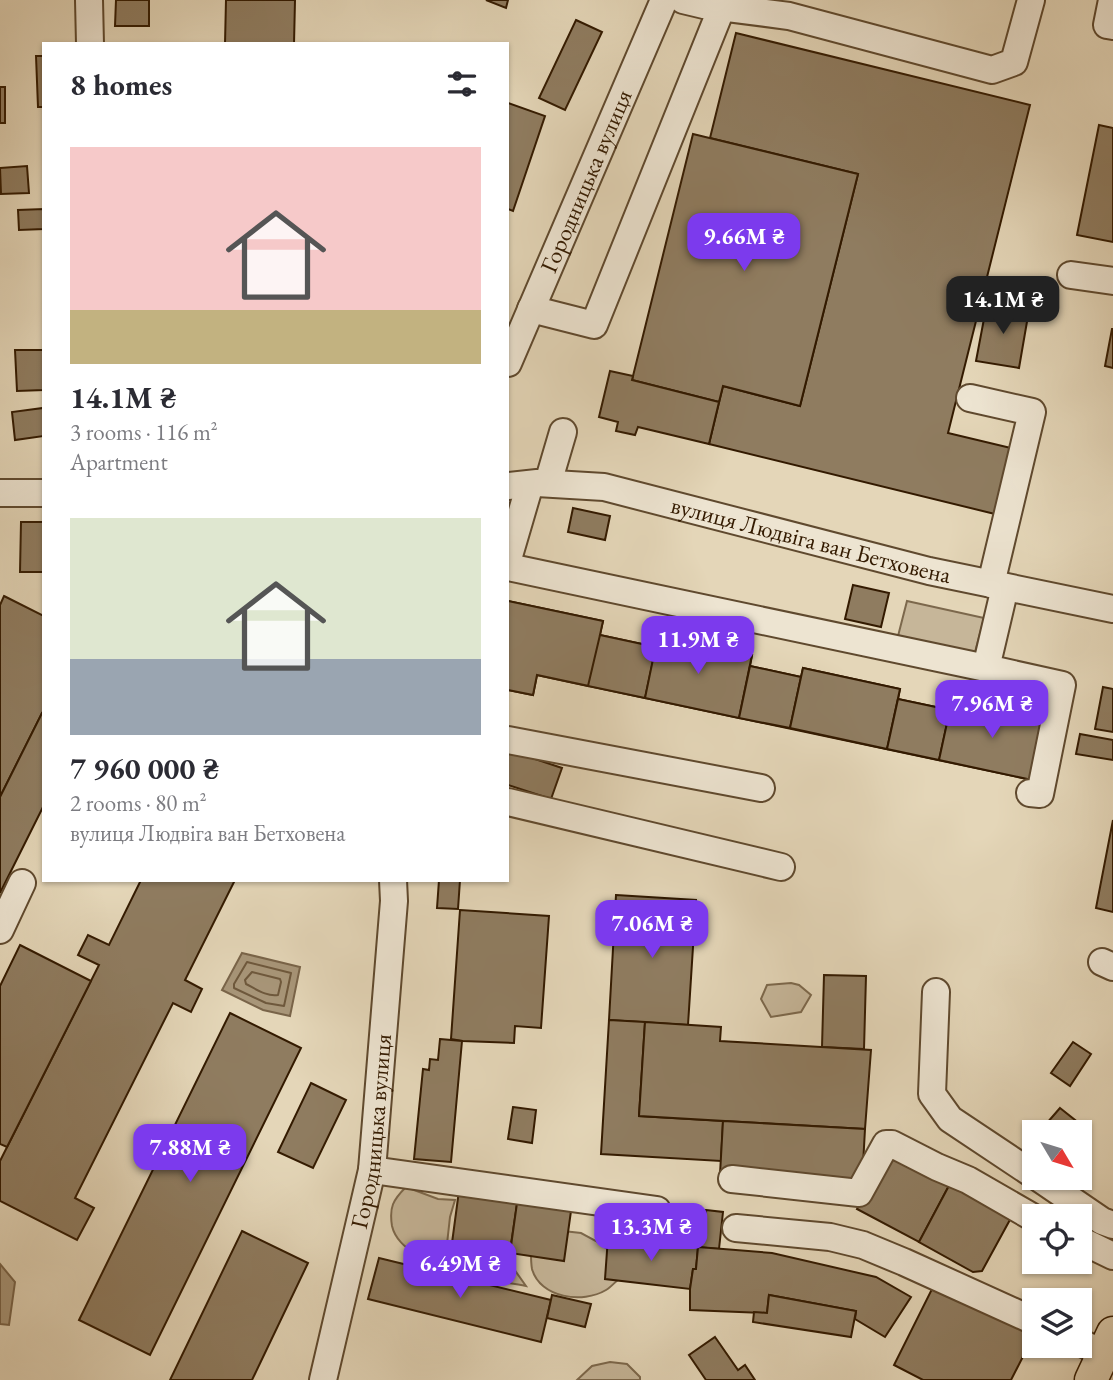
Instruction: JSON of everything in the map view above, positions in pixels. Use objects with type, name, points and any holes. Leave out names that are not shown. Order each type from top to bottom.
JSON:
[{"type":"street","points":[[89,0],[90,42]]},
{"type":"street","name":"Городницька вулиця","points":[[509,361],[664,0]]},
{"type":"street","points":[[683,0],[789,16],[992,70],[1014,62],[1031,0]]},
{"type":"street","points":[[1112,0],[1107,25],[1113,26]]},
{"type":"street","points":[[531,309],[594,325],[722,8]]},
{"type":"street","points":[[1071,275],[1113,281]]},
{"type":"street","points":[[970,398],[1032,412],[997,592],[986,668]]},
{"type":"street","points":[[509,550],[512,525],[528,484],[564,432]]},
{"type":"street","name":"вулиця Людвіга ван Бетховена","points":[[528,484],[604,487],[929,571],[997,592],[1113,609]]},
{"type":"street","points":[[0,493],[42,493]]},
{"type":"street","points":[[509,567],[1074,688],[1067,719]]},
{"type":"street","points":[[1030,793],[1040,794],[1044,749],[1062,685]]},
{"type":"street","points":[[509,740],[761,788]]},
{"type":"street","points":[[509,802],[781,867]]},
{"type":"street","name":"Городницька вулиця","points":[[323,1380],[372,1170],[394,901],[393,882]]},
{"type":"street","points":[[0,930],[22,883]]},
{"type":"street","points":[[936,992],[932,1094],[950,1119],[1022,1167]]},
{"type":"street","points":[[732,1179],[859,1193],[886,1144],[892,1143],[968,1180],[1022,1211]]},
{"type":"street","points":[[372,1170],[657,1210]]},
{"type":"street","points":[[1051,1190],[1100,1237]]},
{"type":"street","points":[[736,1228],[830,1237],[863,1245],[1022,1316]]},
{"type":"shaded area","points":[[907,601],[984,618],[974,656],[897,640]]},
{"type":"shaded area","points":[[767,985],[799,985],[811,995],[801,1012],[771,1017],[761,999]]},
{"type":"shaded area","points":[[406,1187],[438,1199],[455,1200],[447,1244],[509,1262],[526,1286],[442,1269],[408,1249],[395,1235],[391,1219],[393,1204]]},
{"type":"shaded area","points":[[563,1231],[581,1233],[610,1251],[619,1279],[606,1290],[586,1297],[563,1296],[544,1286],[532,1269],[531,1252]]},
{"type":"shaded area","points":[[610,1362],[627,1364],[640,1380],[577,1380],[592,1366]]},
{"type":"water","points":[[242,953],[300,967],[290,1016],[263,1010],[222,990]]},
{"type":"water","points":[[0,1264],[15,1282],[9,1325],[0,1324]]},
{"type":"building","points":[[116,0],[149,0],[149,26],[115,26]]},
{"type":"building","points":[[226,0],[295,0],[294,42],[225,42]]},
{"type":"building","points":[[486,0],[508,0],[506,8]]},
{"type":"building","points":[[576,20],[602,32],[565,110],[539,98]]},
{"type":"building","points":[[736,33],[1030,105],[948,433],[1015,449],[999,515],[709,444],[723,386],[800,406],[858,174],[710,138]]},
{"type":"building","points":[[36,56],[42,56],[42,107],[38,107]]},
{"type":"building","points":[[0,87],[5,87],[5,123],[0,123]]},
{"type":"building","points":[[509,103],[545,116],[513,211],[509,209]]},
{"type":"building","points":[[1099,125],[1113,128],[1113,242],[1077,235]]},
{"type":"building","points":[[693,134],[858,174],[800,406],[723,386],[719,402],[632,380]]},
{"type":"building","points":[[27,166],[29,193],[1,194],[0,168]]},
{"type":"building","points":[[42,209],[42,229],[19,230],[18,210]]},
{"type":"building","points":[[987,303],[1029,310],[1019,368],[976,361]]},
{"type":"building","points":[[1113,329],[1113,368],[1105,366]]},
{"type":"building","points":[[15,350],[42,350],[42,390],[17,391]]},
{"type":"building","points":[[610,371],[633,376],[632,380],[719,402],[709,444],[638,427],[635,435],[616,431],[618,422],[599,417]]},
{"type":"building","points":[[42,408],[42,436],[15,440],[12,412]]},
{"type":"building","points":[[573,508],[610,516],[605,540],[568,532]]},
{"type":"building","points":[[21,522],[42,522],[42,572],[20,572]]},
{"type":"building","points":[[853,585],[889,593],[881,627],[845,619]]},
{"type":"building","points":[[4,596],[42,615],[42,713],[0,797],[0,605]]},
{"type":"building","points":[[509,601],[603,621],[588,686],[537,675],[533,695],[509,690]]},
{"type":"building","points":[[509,601],[603,621],[600,635],[656,647],[658,635],[752,655],[750,666],[801,677],[803,668],[900,689],[898,699],[950,710],[952,700],[1045,720],[1032,780],[537,675],[533,695],[509,690]]},
{"type":"building","points":[[600,635],[656,647],[645,698],[588,686]]},
{"type":"building","points":[[658,635],[752,655],[739,718],[645,698]]},
{"type":"building","points":[[750,666],[801,677],[790,728],[739,718]]},
{"type":"building","points":[[803,668],[900,689],[887,749],[790,728]]},
{"type":"building","points":[[1103,687],[1113,689],[1113,732],[1095,729]]},
{"type":"building","points":[[898,699],[950,710],[939,760],[887,749]]},
{"type":"building","points":[[952,700],[1045,720],[1032,780],[939,760]]},
{"type":"building","points":[[42,713],[42,809],[0,893],[0,797]]},
{"type":"building","points":[[1080,734],[1113,740],[1113,760],[1076,754]]},
{"type":"building","points":[[509,750],[562,768],[551,799],[509,785]]},
{"type":"building","points":[[1113,820],[1113,912],[1096,908]]},
{"type":"building","points":[[140,882],[234,882],[185,980],[202,989],[191,1012],[173,1003],[75,1198],[94,1208],[77,1240],[0,1201],[0,1161],[99,965],[78,955],[88,935],[109,945]]},
{"type":"building","points":[[439,882],[460,882],[458,909],[437,908]]},
{"type":"building","points":[[616,895],[696,900],[688,1025],[609,1020]]},
{"type":"building","points":[[460,910],[549,916],[541,1028],[515,1026],[514,1043],[451,1039]]},
{"type":"building","points":[[20,945],[91,981],[7,1147],[0,1144],[0,986]]},
{"type":"building","points":[[824,975],[866,976],[864,1049],[822,1047]]},
{"type":"building","points":[[230,1013],[301,1048],[150,1355],[79,1320]]},
{"type":"building","points":[[609,1020],[645,1022],[639,1116],[723,1121],[721,1161],[601,1154]]},
{"type":"building","points":[[645,1022],[721,1027],[720,1041],[871,1050],[865,1129],[639,1116]]},
{"type":"building","points":[[440,1039],[462,1041],[451,1162],[414,1159],[423,1069],[429,1070],[430,1059],[438,1060]]},
{"type":"building","points":[[1073,1042],[1091,1054],[1070,1086],[1051,1073]]},
{"type":"building","points":[[311,1083],[346,1100],[313,1168],[278,1152]]},
{"type":"building","points":[[513,1107],[536,1110],[532,1143],[508,1139]]},
{"type":"building","points":[[1060,1108],[1075,1120],[1050,1120]]},
{"type":"building","points":[[723,1121],[865,1129],[862,1183],[720,1174]]},
{"type":"building","points":[[890,1147],[952,1180],[919,1242],[857,1209]]},
{"type":"building","points":[[952,1180],[1012,1216],[982,1271],[973,1272],[919,1242]]},
{"type":"building","points":[[460,1183],[519,1191],[510,1251],[452,1243]]},
{"type":"building","points":[[517,1203],[571,1211],[564,1261],[510,1253]]},
{"type":"building","points":[[706,1210],[723,1212],[719,1249],[696,1247],[698,1231],[704,1232]]},
{"type":"building","points":[[242,1231],[308,1263],[252,1380],[170,1380]]},
{"type":"building","points":[[608,1237],[698,1247],[696,1269],[693,1269],[690,1289],[605,1279]]},
{"type":"building","points":[[698,1247],[772,1253],[876,1277],[911,1297],[885,1337],[855,1319],[856,1311],[769,1295],[767,1313],[690,1310],[690,1289],[693,1269],[696,1269]]},
{"type":"building","points":[[379,1258],[551,1300],[541,1342],[368,1299]]},
{"type":"building","points":[[936,1281],[1022,1325],[1022,1358],[1011,1380],[923,1380],[894,1365]]},
{"type":"building","points":[[552,1295],[591,1304],[585,1327],[547,1318]]},
{"type":"building","points":[[769,1295],[856,1311],[851,1337],[753,1322],[754,1312],[767,1313]]},
{"type":"building","points":[[715,1337],[738,1370],[745,1365],[755,1380],[706,1380],[689,1355]]}]
